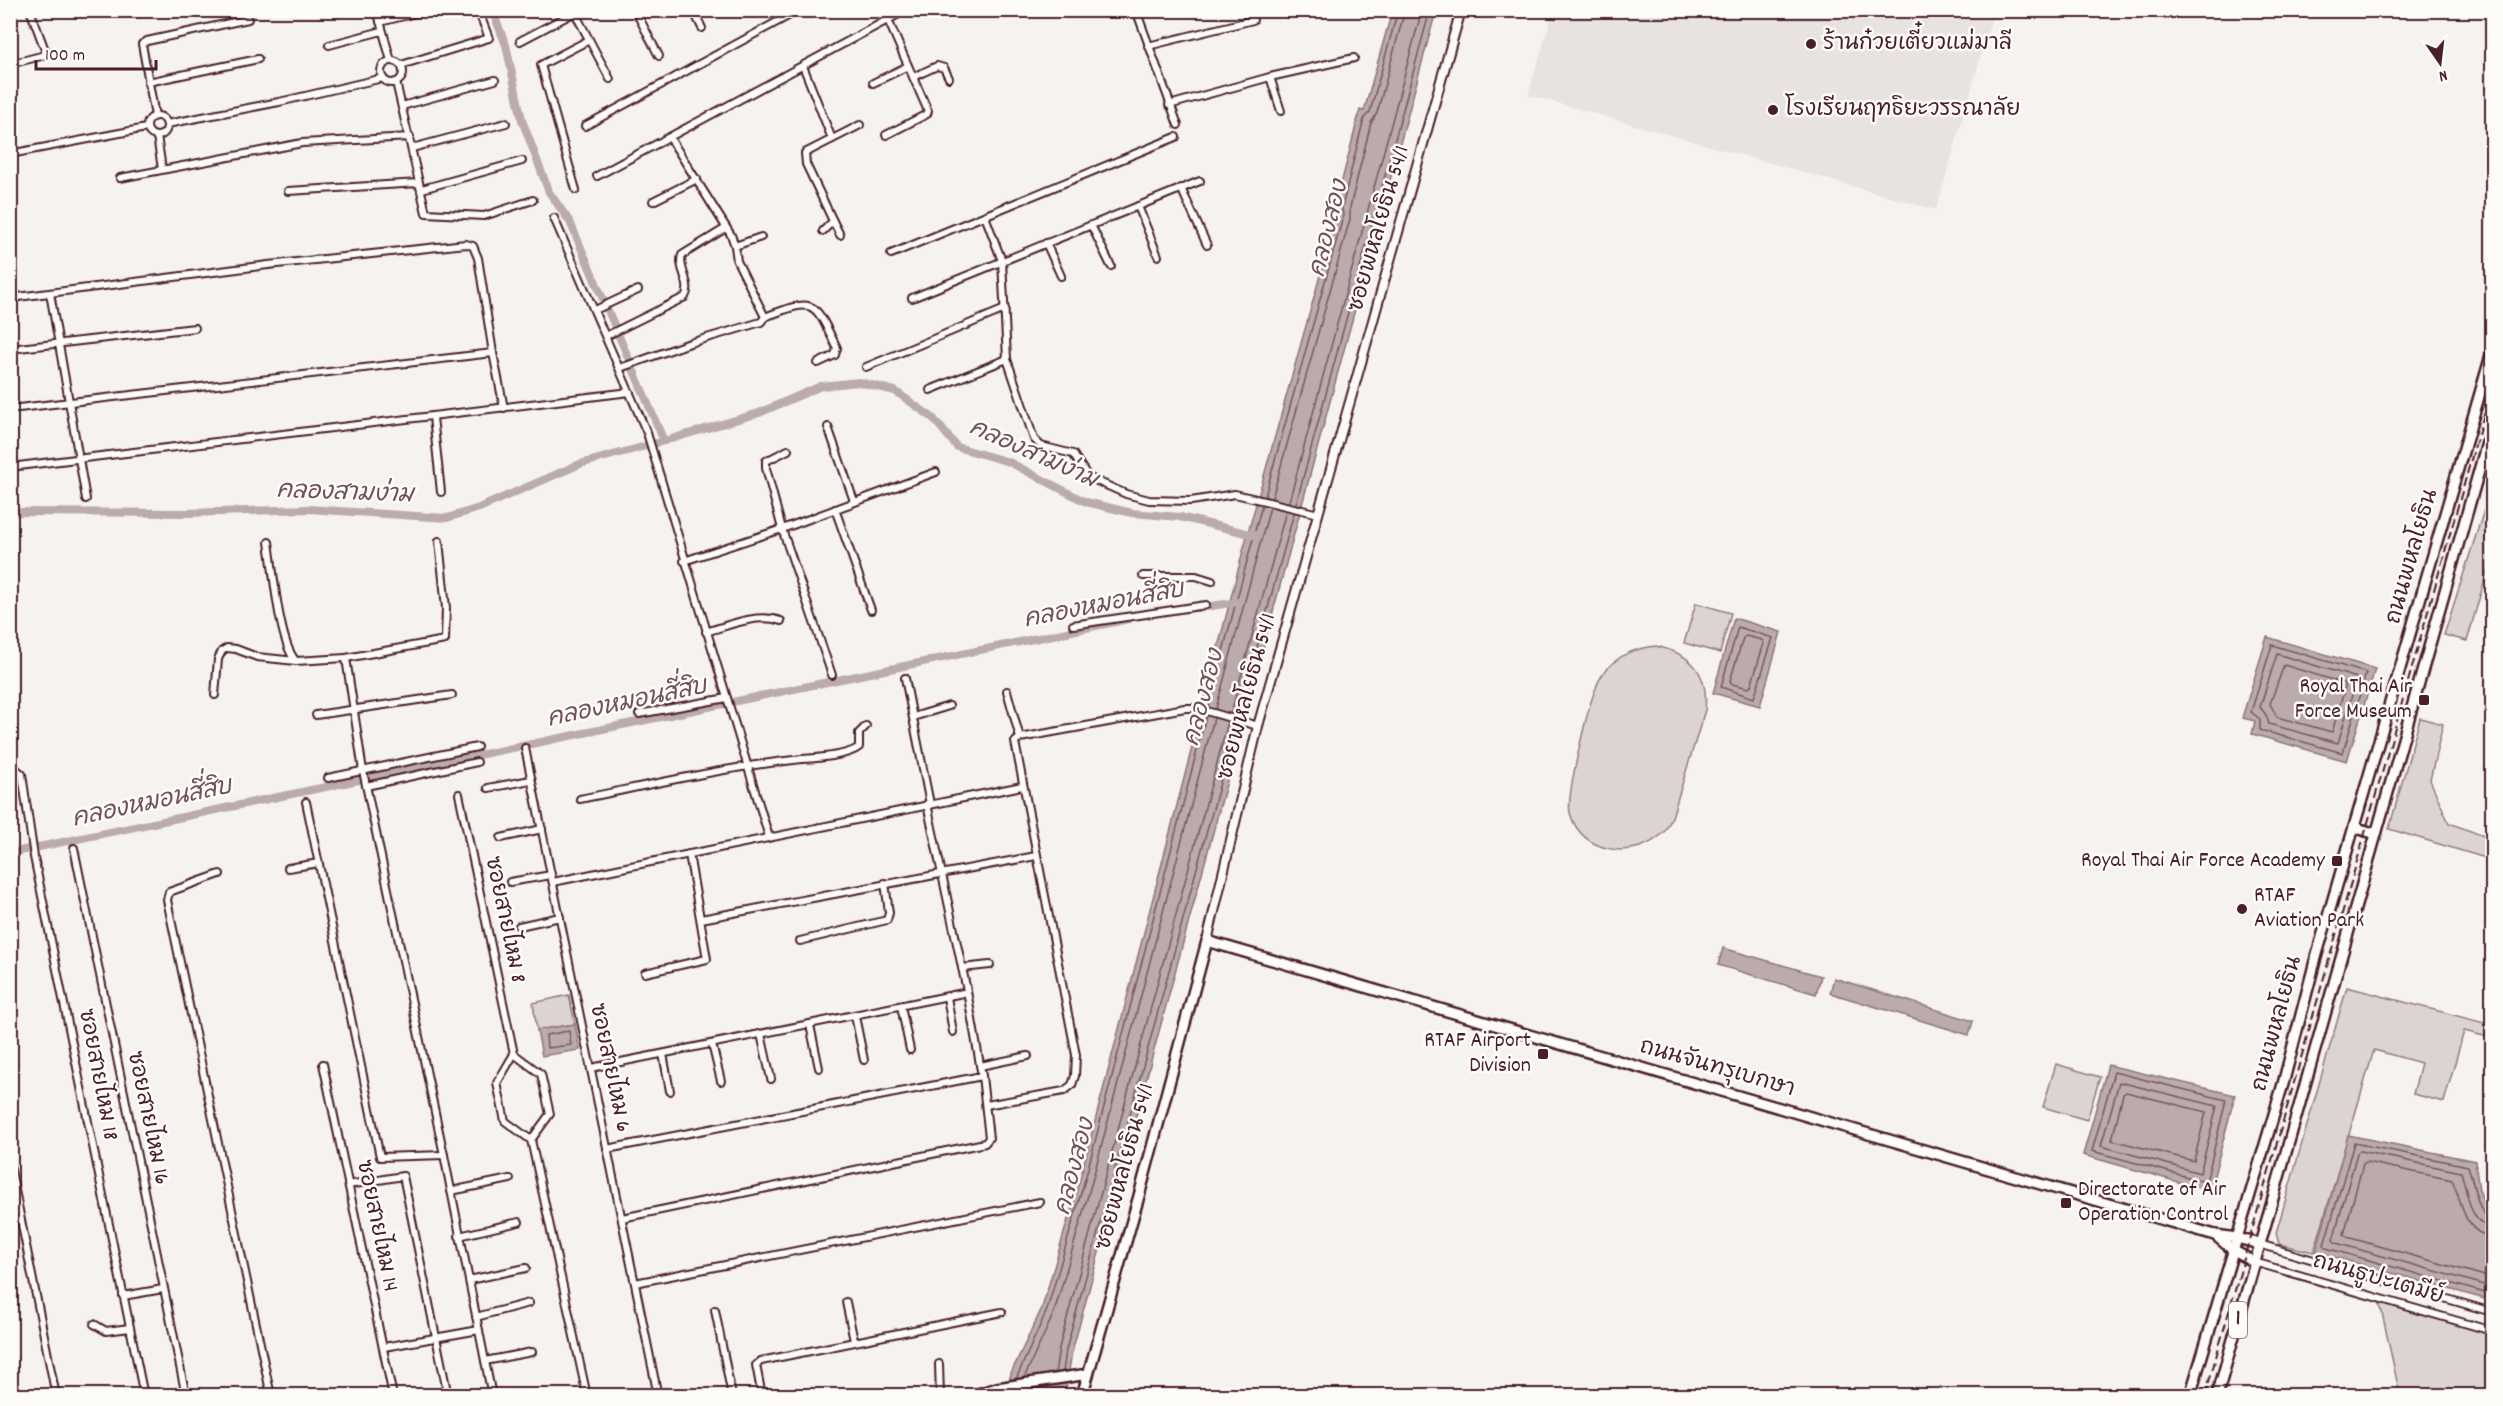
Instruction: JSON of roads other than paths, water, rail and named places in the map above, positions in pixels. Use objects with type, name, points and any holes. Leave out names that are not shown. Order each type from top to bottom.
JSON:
[{"type":"main road","name":"ถนนพหลโยธิน","points":[[2190,1395],[2283,1084],[2315,961],[2493,352]]},
{"type":"main road","name":"ถนนพหลโยธิน","points":[[2217,1395],[2493,425]]},
{"type":"main road","points":[[2354,826],[2376,834]]},
{"type":"main road","name":"ถนนจันทรุเบกษา","points":[[1207,941],[2215,1235],[2259,1244]]},
{"type":"main road","name":"ซอยพหลโยธิน 54/1","points":[[1082,1395],[1139,1196],[1207,941]]},
{"type":"main road","name":"ถนนจันทรุเบกษา","points":[[2215,1235],[2234,1251],[2254,1262]]},
{"type":"main road","points":[[972,1395],[997,1388],[1088,1374]]},
{"type":"street","points":[[10,64],[45,55],[30,10]]},
{"type":"street","points":[[377,10],[391,61]]},
{"type":"street","points":[[380,22],[428,10]]},
{"type":"street","points":[[391,61],[401,65],[489,38],[478,10]]},
{"type":"street","points":[[635,10],[659,57]]},
{"type":"street","points":[[693,10],[702,28]]},
{"type":"street","points":[[585,126],[799,10]]},
{"type":"street","points":[[597,176],[906,10]]},
{"type":"street","points":[[1136,10],[1178,125]]},
{"type":"street","name":"ซอยพหลโยธิน 54/1","points":[[1207,941],[1258,726],[1461,10]]},
{"type":"street","points":[[520,41],[577,12],[610,80]]},
{"type":"street","points":[[155,116],[142,44],[248,19]]},
{"type":"street","points":[[886,135],[928,113],[888,20]]},
{"type":"street","points":[[1148,46],[1253,20]]},
{"type":"street","points":[[329,45],[382,31]]},
{"type":"street","points":[[576,190],[542,65],[589,40]]},
{"type":"street","points":[[1169,105],[1270,77],[1354,58]]},
{"type":"street","points":[[148,82],[258,59]]},
{"type":"street","points":[[391,61],[381,67],[382,78],[387,82],[396,82],[402,76],[401,65]]},
{"type":"street","points":[[803,66],[832,139]]},
{"type":"street","points":[[873,83],[908,66]]},
{"type":"street","points":[[914,77],[941,66],[949,78]]},
{"type":"street","points":[[1270,77],[1281,111]]},
{"type":"street","points":[[167,124],[279,102],[382,78]]},
{"type":"street","points":[[402,106],[495,80]]},
{"type":"street","points":[[396,82],[426,213],[484,216],[533,200]]},
{"type":"street","points":[[155,116],[161,117],[167,124],[166,131],[157,136],[150,134],[146,128],[147,122],[155,116]]},
{"type":"street","points":[[412,148],[506,123]]},
{"type":"street","points":[[840,235],[804,156],[808,151],[860,125]]},
{"type":"street","points":[[10,154],[146,128]]},
{"type":"street","points":[[157,136],[162,169]]},
{"type":"street","points":[[120,178],[302,143],[410,137]]},
{"type":"street","points":[[891,254],[1176,137]]},
{"type":"street","points":[[670,138],[726,228],[735,246],[737,261],[765,318]]},
{"type":"street","points":[[288,191],[421,186],[522,161]]},
{"type":"street","points":[[653,201],[697,179]]},
{"type":"street","points":[[912,298],[1200,181]]},
{"type":"street","points":[[1181,188],[1207,245]]},
{"type":"street","points":[[1138,206],[1158,256]]},
{"type":"street","points":[[985,216],[1002,261],[1007,359],[1034,439],[1041,446],[1073,454],[1088,477],[1126,494],[1149,500],[1191,501],[1235,494],[1319,514]]},
{"type":"street","points":[[554,218],[623,367],[630,392],[647,433],[769,837]]},
{"type":"street","points":[[823,231],[833,221]]},
{"type":"street","points":[[1091,225],[1111,266]]},
{"type":"street","points":[[608,335],[685,297],[688,290],[680,261],[682,255],[726,228]]},
{"type":"street","points":[[735,246],[761,237]]},
{"type":"street","points":[[1046,243],[1061,276]]},
{"type":"street","points":[[10,298],[268,265],[466,244],[473,246],[478,258],[504,408]]},
{"type":"street","points":[[597,309],[638,290]]},
{"type":"street","points":[[50,293],[86,499]]},
{"type":"street","points":[[623,367],[690,343],[752,325],[801,304],[814,308],[823,319],[838,351],[832,357],[818,363]]},
{"type":"street","points":[[866,368],[1005,309]]},
{"type":"street","points":[[10,349],[195,328]]},
{"type":"street","points":[[10,409],[493,353]]},
{"type":"street","points":[[930,390],[1007,359]]},
{"type":"street","points":[[10,467],[630,392]]},
{"type":"street","points":[[433,417],[441,492]]},
{"type":"street","points":[[828,427],[854,501]]},
{"type":"street","points":[[788,450],[769,459],[766,465],[782,529],[832,675]]},
{"type":"street","points":[[684,561],[782,529],[936,471]]},
{"type":"street","points":[[835,509],[871,610]]},
{"type":"street","points":[[215,695],[218,659],[222,651],[227,648],[257,657],[296,661],[346,658],[445,640],[446,608],[440,541]]},
{"type":"street","points":[[269,542],[280,615],[291,656],[296,661]]},
{"type":"street","points":[[1143,576],[1196,576],[1212,581]]},
{"type":"street","points":[[1073,625],[1206,605]]},
{"type":"street","points":[[706,632],[755,619],[772,618],[781,621]]},
{"type":"street","points":[[346,658],[363,771],[492,1395]]},
{"type":"street","points":[[622,1218],[985,1143],[989,1138],[982,1076],[905,678]]},
{"type":"street","points":[[1007,691],[1020,738]]},
{"type":"street","points":[[316,715],[452,695]]},
{"type":"street","points":[[639,714],[728,699]]},
{"type":"street","points":[[913,717],[949,706]]},
{"type":"street","points":[[986,1105],[1064,1091],[1072,1085],[1077,1070],[1066,1000],[1014,745],[1020,738],[1196,708],[1258,726]]},
{"type":"street","points":[[580,799],[748,764],[817,758],[856,750],[859,747],[861,729],[866,726]]},
{"type":"street","points":[[328,778],[477,747]]},
{"type":"street","name":"ซอยสายไหม 6","points":[[525,748],[658,1395]]},
{"type":"street","points":[[366,784],[477,762]]},
{"type":"street","name":"ซอยสายไหม 18","points":[[10,768],[19,770],[22,774],[34,857],[144,1395]]},
{"type":"street","points":[[488,788],[531,780]]},
{"type":"street","points":[[510,882],[552,878],[689,854],[1022,786]]},
{"type":"street","name":"ซอยสายไหม 8","points":[[459,794],[514,1054]]},
{"type":"street","points":[[306,802],[380,1157],[444,1155]]},
{"type":"street","points":[[501,838],[542,829]]},
{"type":"street","name":"ซอยสายไหม 16","points":[[74,848],[186,1395]]},
{"type":"street","points":[[645,973],[706,959],[689,854]]},
{"type":"street","points":[[701,919],[1036,856]]},
{"type":"street","points":[[288,868],[319,863]]},
{"type":"street","points":[[220,874],[169,892],[167,900],[271,1395]]},
{"type":"street","points":[[800,941],[886,920],[889,913],[885,883]]},
{"type":"street","points":[[519,926],[560,916]]},
{"type":"street","points":[[962,968],[990,965]]},
{"type":"street","points":[[591,1068],[963,993]]},
{"type":"street","points":[[947,997],[953,1032]]},
{"type":"street","points":[[901,1006],[910,1050]]},
{"type":"street","points":[[855,1016],[864,1060]]},
{"type":"street","points":[[810,1025],[819,1068]]},
{"type":"street","points":[[761,1034],[771,1079]]},
{"type":"street","points":[[712,1044],[721,1081]]},
{"type":"street","points":[[531,1140],[550,1114],[541,1074],[514,1054],[497,1083],[505,1121],[531,1140],[587,1395]]},
{"type":"street","points":[[663,1054],[670,1091]]},
{"type":"street","points":[[980,1066],[1028,1056]]},
{"type":"street","name":"ซอยสายไหม 14","points":[[323,1064],[393,1395]]},
{"type":"street","points":[[608,1149],[982,1076]]},
{"type":"street","points":[[10,1165],[56,1395]]},
{"type":"street","points":[[348,1185],[403,1176],[448,1395]]},
{"type":"street","points":[[451,1191],[510,1179]]},
{"type":"street","points":[[635,1283],[1040,1202]]},
{"type":"street","points":[[459,1236],[519,1222]]},
{"type":"street","name":"ถนนธูปะเตมีย์","points":[[2259,1244],[2493,1312]]},
{"type":"street","name":"ถนนธูปะเตมีย์","points":[[2254,1262],[2493,1332]]},
{"type":"street","points":[[469,1280],[526,1268]]},
{"type":"street","points":[[123,1296],[163,1289]]},
{"type":"street","points":[[846,1302],[854,1341]]},
{"type":"street","points":[[476,1317],[529,1303]]},
{"type":"street","points":[[715,1310],[732,1395]]},
{"type":"street","points":[[762,1395],[756,1372],[756,1365],[761,1360],[1002,1312]]},
{"type":"street","points":[[94,1324],[106,1331],[130,1328]]},
{"type":"street","points":[[384,1347],[479,1330]]},
{"type":"street","points":[[485,1361],[532,1352]]},
{"type":"street","points":[[939,1364],[940,1395]]},
{"type":"water","name":"คลองสอง","points":[[1392,11],[1436,11],[1072,1352],[1065,1395],[1006,1396],[1011,1373],[1042,1308],[1081,1175],[1244,547],[1337,215],[1335,208],[1360,110],[1364,111]]},
{"type":"water","points":[[1734,618],[1781,632],[1760,706],[1713,693]]},
{"type":"water","points":[[2267,637],[2375,669],[2347,761],[2252,734],[2255,721],[2242,718]]},
{"type":"water","points":[[1723,948],[1821,976],[1816,994],[1718,965]]},
{"type":"water","points":[[1834,978],[1973,1021],[1969,1035],[1830,993]]},
{"type":"water","points":[[575,1024],[580,1050],[542,1056],[537,1030]]},
{"type":"water","points":[[2108,1065],[2235,1095],[2210,1191],[2083,1155]]},
{"type":"water","points":[[2348,1135],[2475,1161],[2479,1190],[2492,1218],[2492,1301],[2316,1252]]},
{"type":"waterway","name":"คลองสามง่าม","points":[[492,10],[506,45],[522,120],[549,192],[570,222],[664,441],[759,413],[821,386],[859,382],[895,391],[933,418],[957,447],[1009,462],[1086,502],[1132,513],[1180,517],[1258,536]]},
{"type":"waterway","name":"คลองสามง่าม","points":[[10,512],[188,513],[308,509],[447,518],[479,508],[580,464],[664,441]]},
{"type":"waterway","name":"คลองหมอนสี่สิบ","points":[[1198,608],[1238,602]]},
{"type":"waterway","name":"คลองหมอนสี่สิบ","points":[[10,853],[1129,619]]},
{"type":"railway","points":[[2205,1396],[2492,386]]},
{"type":"place","name":"ร้านก๋วยเตี๋ยวแม่มาลี","points":[[1811,44]]},
{"type":"place","name":"โรงเรียนฤทธิยะวรรณาลัย","points":[[1773,110]]},
{"type":"place","name":"Royal Thai Air Force Museum","points":[[2424,700]]},
{"type":"place","name":"Royal Thai Air Force Academy","points":[[2337,861]]},
{"type":"place","name":"RTAF Aviation Park","points":[[2242,909]]},
{"type":"place","name":"RTAF Airport Division","points":[[1543,1054]]},
{"type":"place","name":"Directorate of Air Operation Control","points":[[2066,1203]]}]
